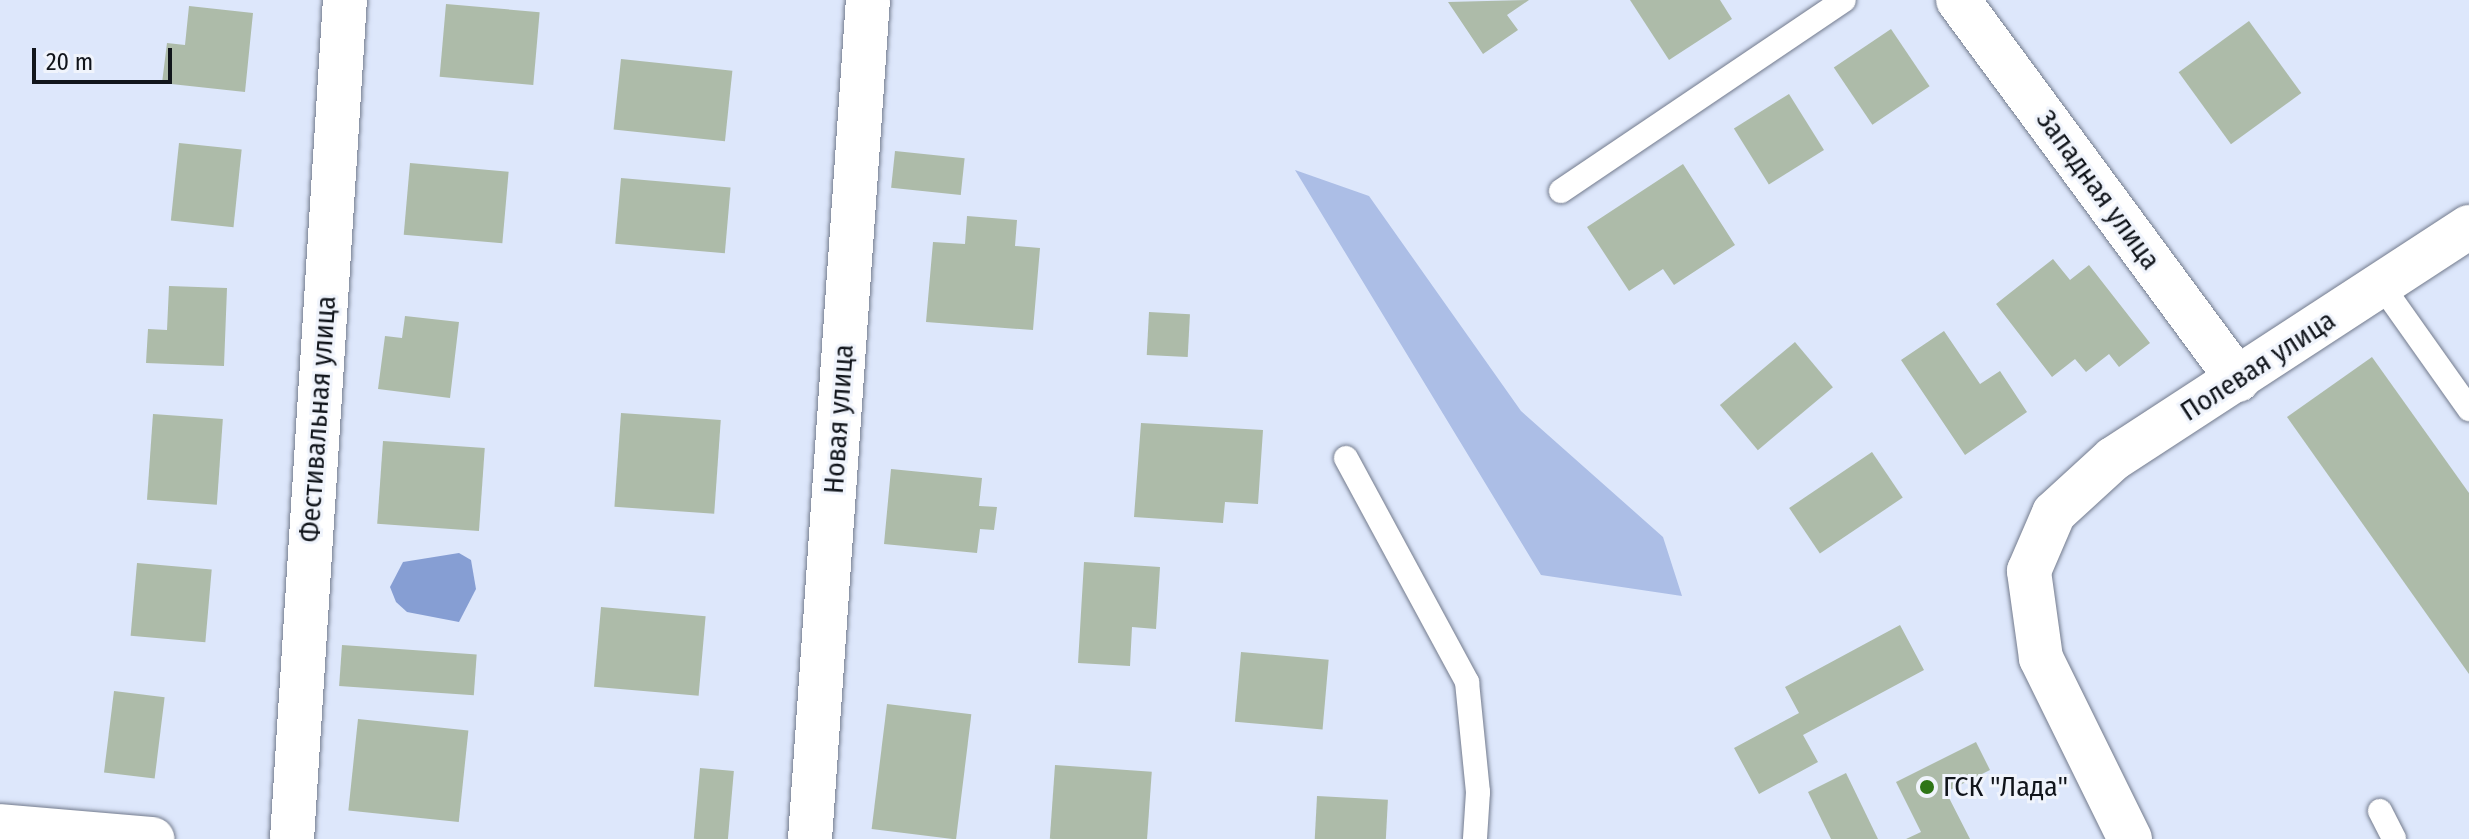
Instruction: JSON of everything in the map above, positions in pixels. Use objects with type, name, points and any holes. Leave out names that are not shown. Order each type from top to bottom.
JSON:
[{"type":"street","name":"Фестивальная улица","points":[[292,839],[345,0]]},
{"type":"street","name":"Новая улица","points":[[810,839],[868,0]]},
{"type":"street","name":"Западная улица","points":[[1958,0],[2238,380]]},
{"type":"street","name":"Полевая улица","points":[[2130,839],[2041,658],[2029,571],[2054,513],[2113,459],[2469,227]]},
{"type":"street","points":[[0,826],[152,839]]},
{"type":"lane","points":[[1561,191],[1844,0]]},
{"type":"lane","points":[[2382,286],[2469,409]]},
{"type":"lane","points":[[1346,458],[1467,682],[1478,792],[1475,839]]},
{"type":"lane","points":[[2380,811],[2394,839]]},
{"type":"shaded area","points":[[1295,170],[1369,196],[1521,411],[1663,537],[1682,596],[1541,575]]},
{"type":"shaded area","points":[[459,553],[471,560],[476,589],[459,622],[407,612],[396,602],[390,587],[403,562]]},
{"type":"building","points":[[1529,0],[1507,15],[1518,30],[1483,54],[1448,2]]},
{"type":"building","points":[[1630,0],[1720,0],[1732,19],[1669,60]]},
{"type":"building","points":[[446,4],[540,12],[533,85],[440,77]]},
{"type":"building","points":[[189,6],[253,13],[245,92],[162,83],[167,43],[185,45]]},
{"type":"building","points":[[2249,21],[2301,93],[2231,144],[2179,72]]},
{"type":"building","points":[[1891,29],[1930,86],[1872,125],[1834,68]]},
{"type":"building","points":[[621,59],[732,71],[725,141],[614,130]]},
{"type":"building","points":[[1789,94],[1824,150],[1769,184],[1734,128]]},
{"type":"building","points":[[179,143],[242,150],[234,227],[171,221]]},
{"type":"building","points":[[895,151],[965,158],[961,195],[891,188]]},
{"type":"building","points":[[410,163],[509,172],[502,243],[404,235]]},
{"type":"building","points":[[1683,164],[1735,245],[1674,285],[1663,269],[1629,291],[1587,227]]},
{"type":"building","points":[[621,178],[731,188],[725,253],[615,244]]},
{"type":"building","points":[[967,216],[1017,220],[1015,246],[1040,248],[1033,330],[926,322],[933,242],[965,244]]},
{"type":"building","points":[[2053,259],[2070,280],[2089,265],[2150,343],[2119,367],[2109,354],[2086,372],[2075,359],[2052,377],[1996,304]]},
{"type":"building","points":[[169,286],[227,288],[224,366],[146,363],[148,329],[167,330]]},
{"type":"building","points":[[1149,312],[1190,314],[1188,357],[1147,355]]},
{"type":"building","points":[[405,316],[459,322],[450,398],[378,389],[385,336],[402,338]]},
{"type":"building","points":[[1944,331],[1980,384],[2000,371],[2027,412],[1965,455],[1901,360]]},
{"type":"building","points":[[1795,342],[1833,387],[1758,450],[1720,405]]},
{"type":"building","points":[[2372,357],[2469,493],[2469,674],[2287,417]]},
{"type":"building","points":[[621,413],[721,420],[714,514],[614,507]]},
{"type":"building","points":[[153,414],[223,419],[217,505],[147,500]]},
{"type":"building","points":[[1141,423],[1263,430],[1258,504],[1225,502],[1223,523],[1134,517]]},
{"type":"building","points":[[383,441],[485,448],[479,531],[377,524]]},
{"type":"building","points":[[1872,452],[1903,498],[1820,554],[1789,508]]},
{"type":"building","points":[[891,469],[982,478],[979,506],[997,507],[994,530],[980,529],[977,553],[884,544]]},
{"type":"building","points":[[1084,562],[1160,567],[1156,629],[1132,627],[1130,666],[1078,663]]},
{"type":"building","points":[[137,563],[212,570],[205,642],[131,636]]},
{"type":"building","points":[[601,607],[706,616],[699,696],[594,687]]},
{"type":"building","points":[[1900,625],[1924,670],[1803,735],[1818,762],[1759,794],[1734,748],[1799,713],[1785,687]]},
{"type":"building","points":[[342,645],[477,654],[474,695],[339,686]]},
{"type":"building","points":[[1241,652],[1329,660],[1323,729],[1235,722]]},
{"type":"building","points":[[114,691],[165,697],[155,779],[104,772]]},
{"type":"building","points":[[887,704],[971,714],[956,839],[872,829]]},
{"type":"building","points":[[358,719],[468,731],[459,822],[348,810]]},
{"type":"building","name":"ГСК \"Лада\"","points":[[1976,742],[1990,770],[1946,792],[1970,839],[1906,839],[1921,832],[1896,782]]},
{"type":"building","points":[[1055,765],[1152,772],[1147,839],[1050,839]]},
{"type":"building","points":[[700,768],[734,771],[728,839],[694,839]]},
{"type":"building","name":"ГСК \"Лада\"","points":[[1846,773],[1878,839],[1831,839],[1808,792]]},
{"type":"building","points":[[1317,796],[1388,800],[1386,839],[1315,839]]},
{"type":"place","name":"ГСК \"Лада\"","points":[[1927,787]]}]
